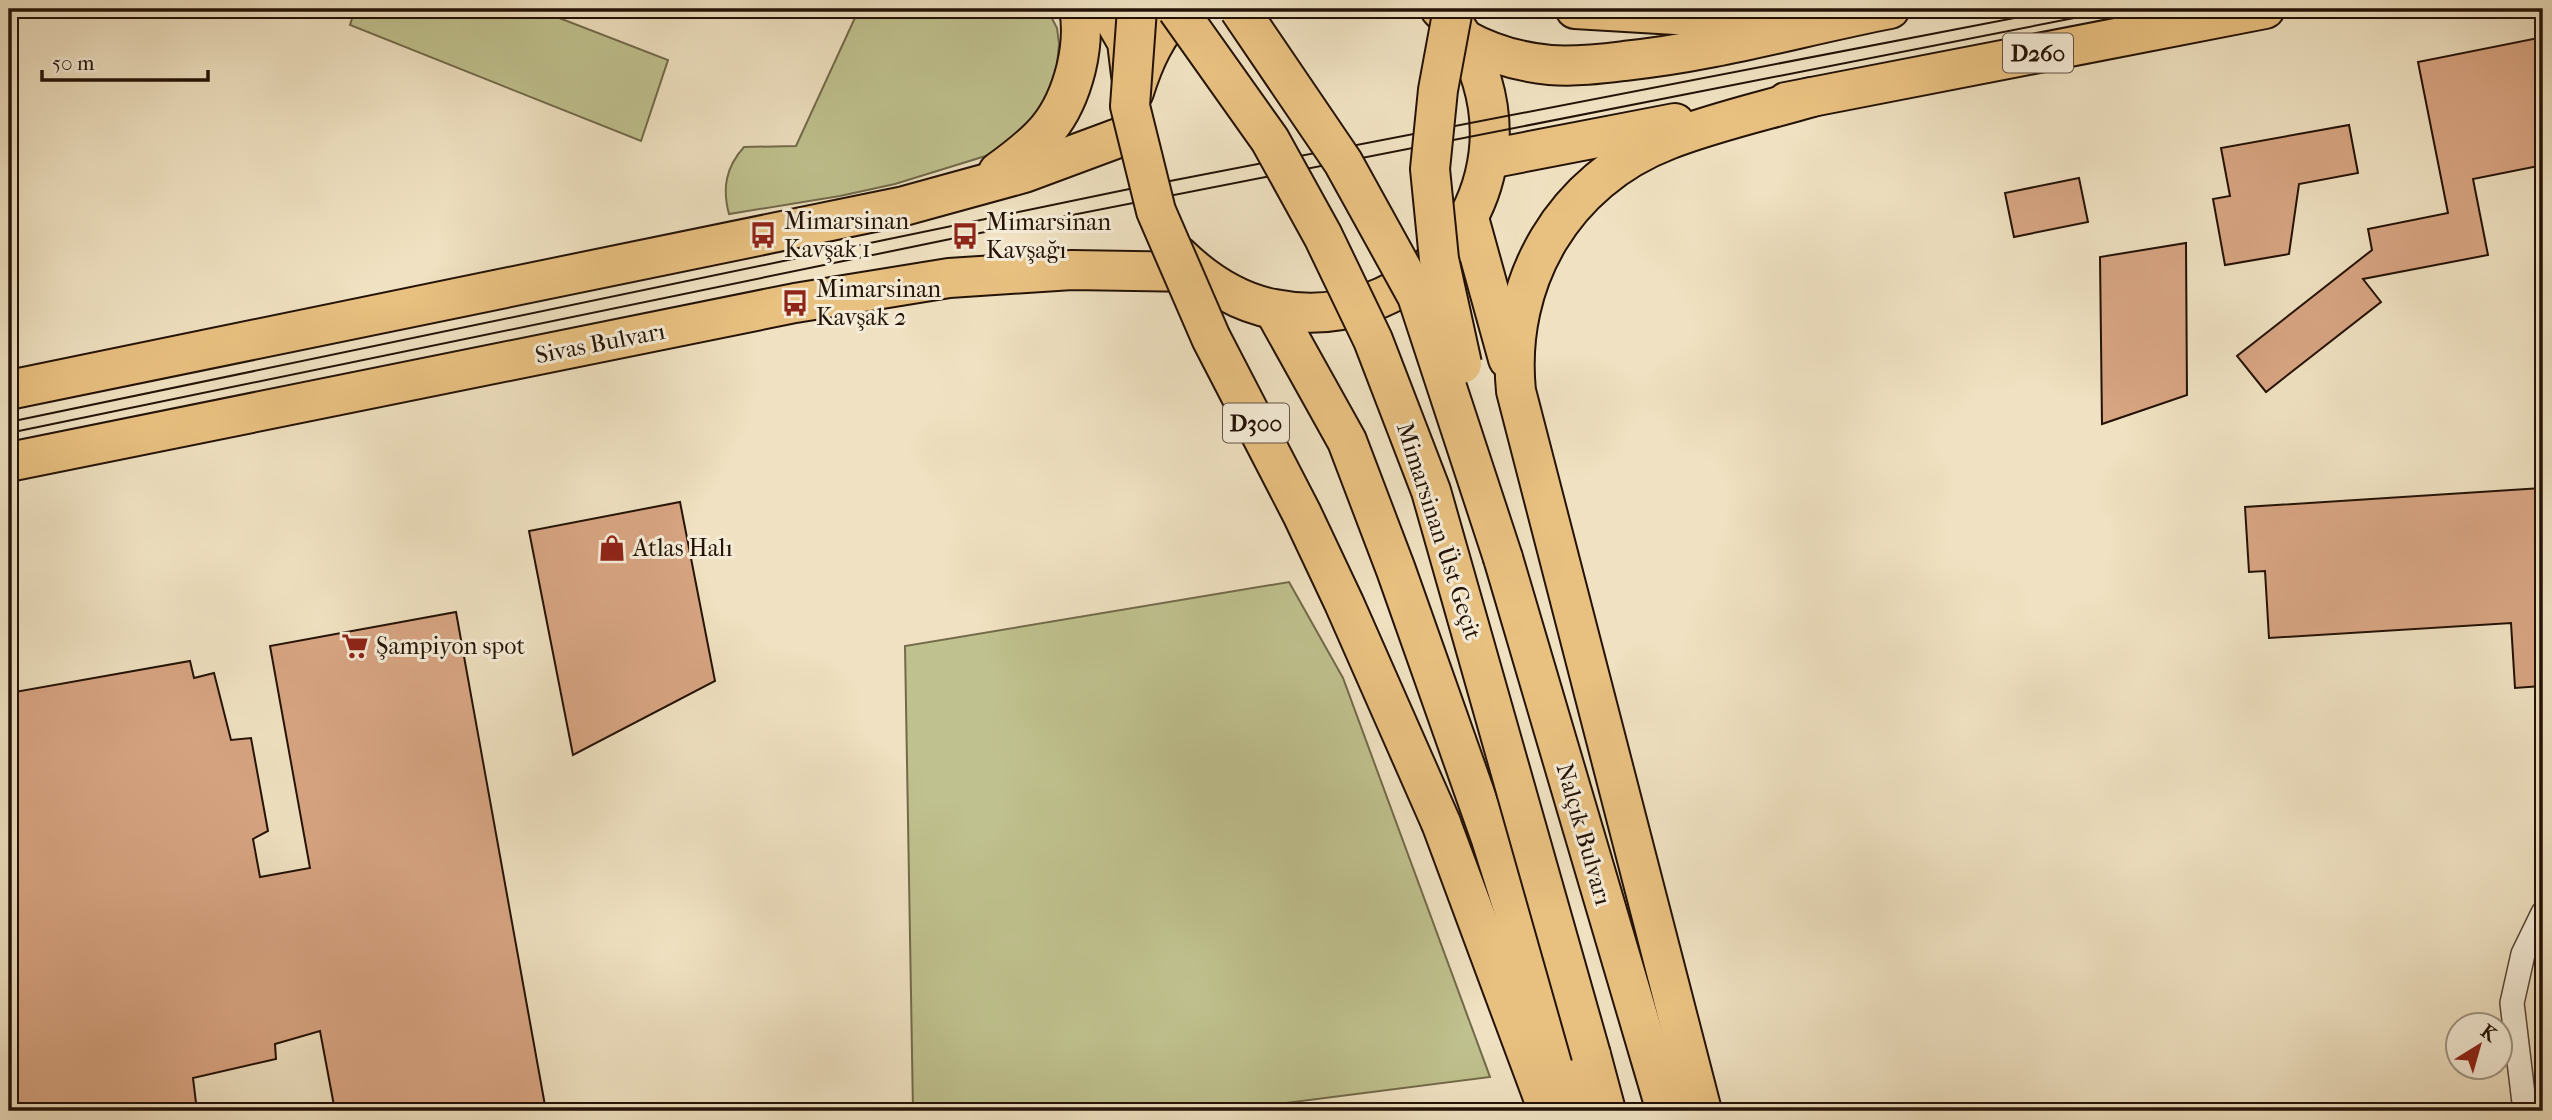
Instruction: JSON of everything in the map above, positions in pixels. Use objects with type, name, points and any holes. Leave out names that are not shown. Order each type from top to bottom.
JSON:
[{"type":"highway","points":[[965,191],[1018,157],[1059,115],[1070,92],[1081,44],[1079,9]]},
{"type":"highway","points":[[1108,9],[1127,42],[1133,96]]},
{"type":"highway","name":"D300","points":[[1137,9],[1130,106],[1156,211],[1211,338],[1274,458],[1344,603],[1441,823],[1548,1111]]},
{"type":"highway","points":[[1178,9],[1164,25],[1144,59],[1133,96],[1129,134],[1134,172],[1146,208],[1175,252],[1196,272],[1220,289],[1274,310],[1321,313],[1366,304],[1407,285],[1443,255],[1469,218],[1482,189],[1489,159],[1490,128],[1487,97],[1478,67],[1459,24]]},
{"type":"highway","name":"Mimarsinan Üst Geçit","points":[[1178,9],[1270,140],[1323,236],[1373,340],[1431,491],[1606,1111]]},
{"type":"highway","points":[[1240,9],[1343,162],[1417,296],[1503,558]]},
{"type":"highway","points":[[1440,9],[1505,57],[1573,66],[1696,51],[1890,9]]},
{"type":"highway","points":[[1575,9],[1817,23]]},
{"type":"highway","name":"D260","points":[[1812,97],[2265,9]]},
{"type":"highway","points":[[1459,24],[1438,90],[1430,169],[1439,259],[1503,558]]},
{"type":"highway","points":[[1489,159],[1812,97]]},
{"type":"highway","points":[[1517,391],[1516,348],[1526,292],[1548,240],[1577,199],[1612,170],[1667,140],[1812,97]]},
{"type":"highway","points":[[9,390],[891,209],[965,191],[1129,134]]},
{"type":"highway","points":[[1469,218],[1517,391],[1702,1111]]},
{"type":"highway","name":"Sivas Bulvarı","points":[[9,462],[782,306],[949,278],[1072,270],[1196,272]]},
{"type":"highway","points":[[1274,310],[1347,441],[1396,570],[1491,839],[1577,1111]]},
{"type":"highway","name":"Nalçık Bulvarı","points":[[1503,558],[1666,1111]]},
{"type":"street","points":[[2525,1111],[2512,1003],[2523,954],[2543,913]]},
{"type":"green space","points":[[355,9],[536,9],[668,60],[641,141],[350,25]]},
{"type":"green space","points":[[859,9],[1047,9],[1057,28],[1059,44],[1056,76],[1051,91],[1036,118],[992,154],[895,184],[729,214],[726,187],[733,162],[744,147],[796,146]]},
{"type":"green space","points":[[1289,582],[1343,678],[1490,1077],[1222,1111],[913,1111],[905,646]]},
{"type":"building","points":[[2543,37],[2543,165],[2473,179],[2488,255],[2363,279],[2381,302],[2266,392],[2237,356],[2372,250],[2368,229],[2448,213],[2418,62]]},
{"type":"building","points":[[2349,125],[2358,173],[2299,184],[2289,254],[2225,265],[2213,199],[2230,196],[2221,148]]},
{"type":"building","points":[[2079,178],[2088,222],[2014,237],[2005,193]]},
{"type":"building","points":[[2186,243],[2187,395],[2102,424],[2100,257]]},
{"type":"building","points":[[2543,488],[2543,686],[2515,688],[2511,623],[2269,638],[2265,571],[2249,572],[2245,507]]},
{"type":"building","points":[[680,502],[715,681],[573,755],[529,531]]},
{"type":"building","points":[[456,612],[546,1111],[335,1111],[320,1031],[275,1044],[276,1059],[193,1078],[197,1111],[9,1111],[9,693],[190,661],[194,678],[214,673],[231,740],[251,738],[268,831],[253,839],[260,877],[310,868],[270,646]]},
{"type":"tram line","points":[[9,422],[1139,187],[2061,9]]},
{"type":"tram line","points":[[9,433],[965,236],[2120,9]]},
{"type":"place","name":"Mimarsinan Kavşak 1","points":[[763,235]]},
{"type":"place","name":"Mimarsinan Kavşağı","points":[[965,236]]},
{"type":"place","name":"Mimarsinan Kavşak 2","points":[[795,303]]},
{"type":"place","name":"Atlas Halı","points":[[612,548]]},
{"type":"place","name":"Şampiyon spot","points":[[355,646]]}]
